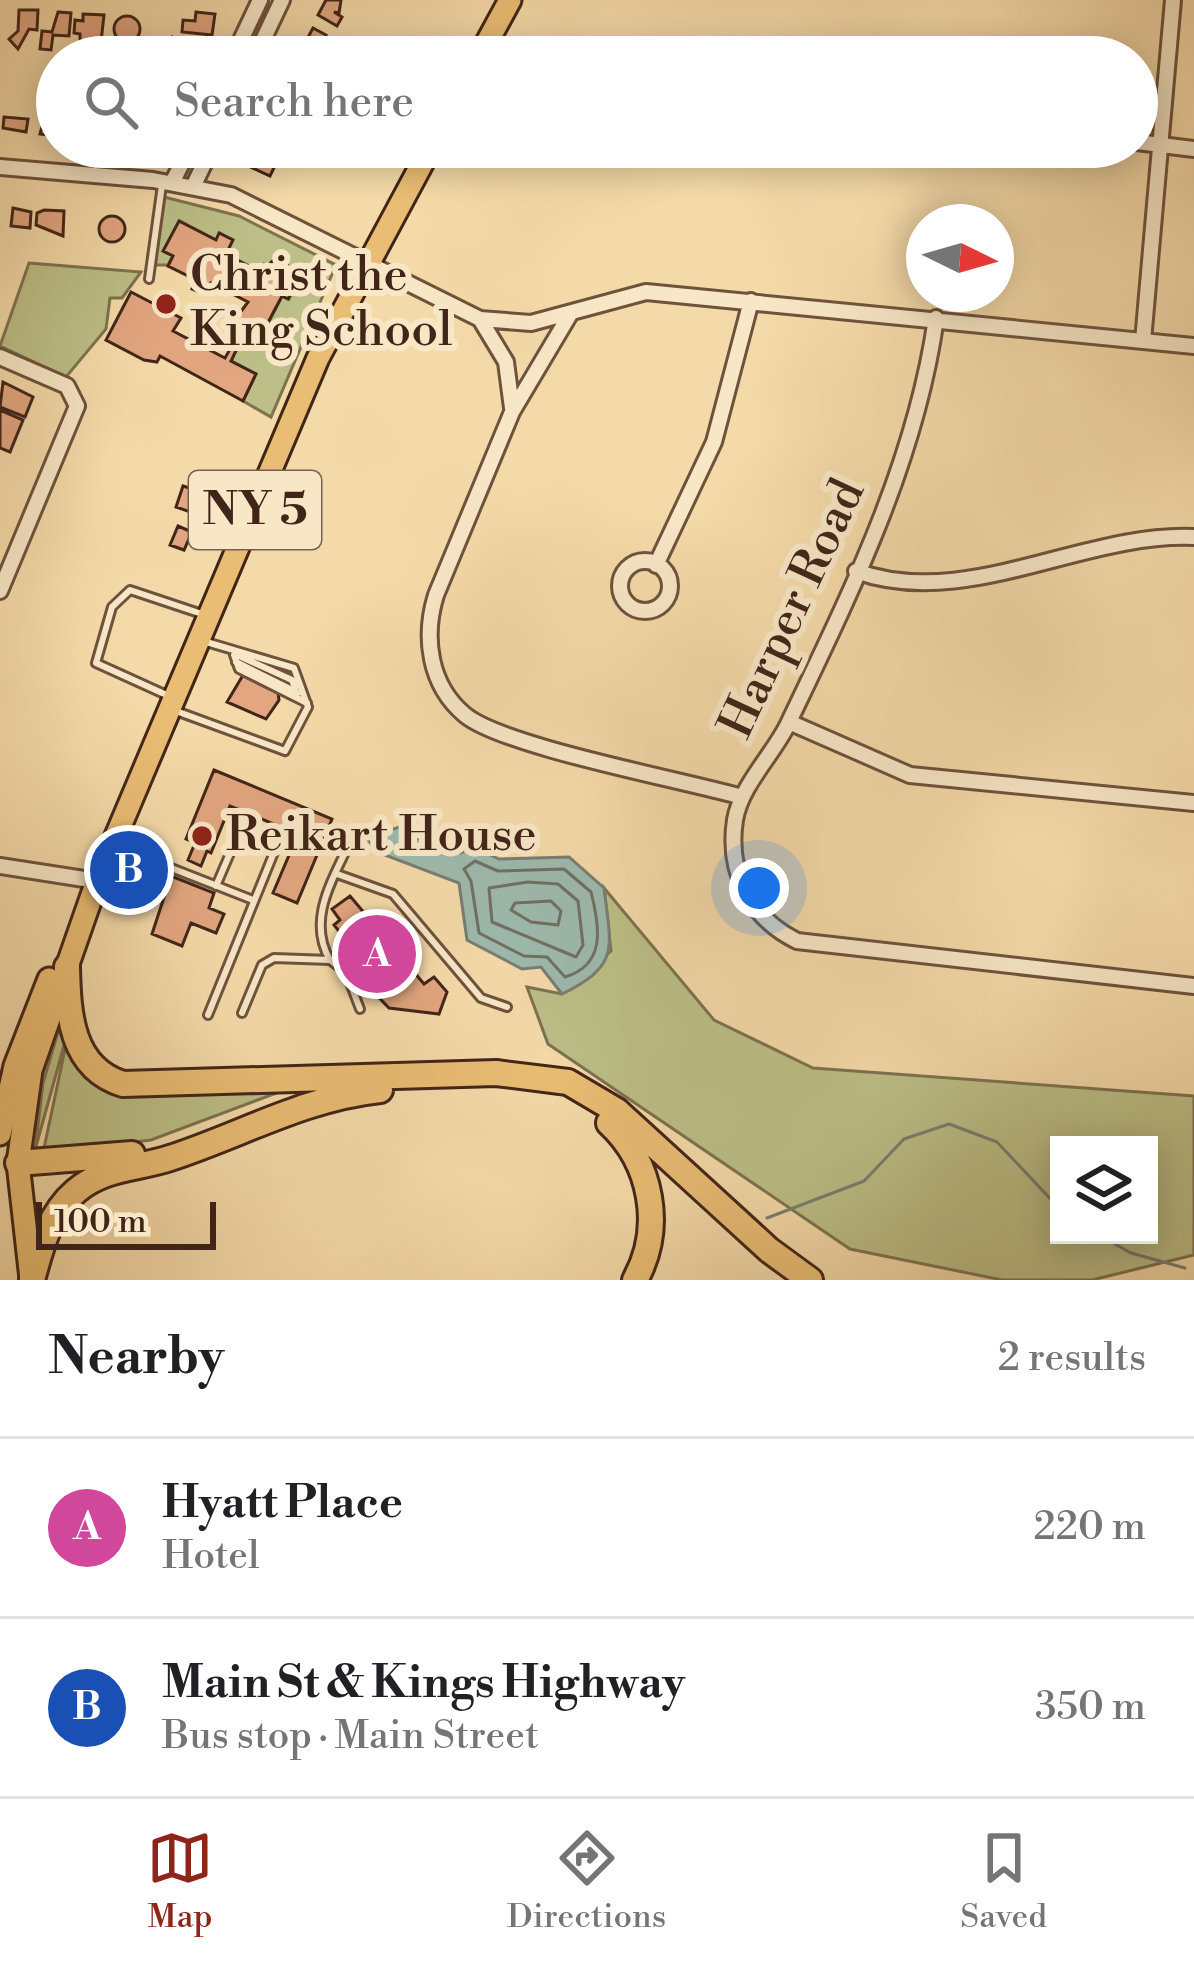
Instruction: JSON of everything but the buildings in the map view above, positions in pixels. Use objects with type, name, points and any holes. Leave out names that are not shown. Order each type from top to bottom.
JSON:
[{"type":"highway","points":[[67,967],[70,1015],[80,1052],[113,1081],[522,1074],[578,1086],[617,1111],[770,1250],[810,1280]]},
{"type":"highway","points":[[6,1159],[169,1148],[283,1100],[385,1077]]},
{"type":"highway","points":[[6,1159],[38,1169],[111,1170],[165,1160],[303,1106],[371,1091],[500,1084],[547,1090],[602,1118],[640,1162],[650,1222],[635,1280]]},
{"type":"highway","points":[[30,1273],[51,1222],[65,1202],[111,1170]]},
{"type":"main road","points":[[490,36],[509,0]]},
{"type":"main road","name":"NY 5","points":[[30,1273],[6,1159],[31,1070],[97,881],[318,358],[419,168]]},
{"type":"main road","name":"NY 5","points":[[0,1134],[7,1063],[72,922],[97,881]]},
{"type":"main road","points":[[6,1159],[12,1150],[19,1085],[7,1063]]},
{"type":"street","points":[[243,36],[260,0]]},
{"type":"street","points":[[264,36],[280,0]]},
{"type":"street","points":[[1143,341],[1173,0]]},
{"type":"street","points":[[1160,146],[1194,149]]},
{"type":"street","points":[[0,167],[168,182],[254,205],[480,320],[531,323],[568,316],[629,293],[936,318],[1194,346]]},
{"type":"street","points":[[168,182],[177,168]]},
{"type":"street","points":[[193,187],[202,168]]},
{"type":"street","points":[[656,565],[713,442],[752,301]]},
{"type":"street","points":[[568,316],[512,412],[428,621],[433,664],[447,694],[467,716],[494,731],[742,797]]},
{"type":"street","name":"Harper Road","points":[[936,318],[912,432],[895,486],[789,722],[742,797],[735,818],[740,887],[767,920],[797,941],[1194,986]]},
{"type":"street","points":[[480,320],[506,362],[512,412]]},
{"type":"street","points":[[0,357],[74,393],[77,406],[0,591]]},
{"type":"street","points":[[856,571],[892,581],[951,579],[1105,544],[1194,537]]},
{"type":"street","points":[[789,722],[910,776],[1194,803]]},
{"type":"street","points":[[0,866],[97,881]]},
{"type":"lane","points":[[149,279],[168,182]]},
{"type":"lane","points":[[212,617],[136,590],[124,591],[112,607],[96,663],[175,705],[285,751],[308,703],[294,668],[254,652],[235,658]]},
{"type":"lane","points":[[202,640],[292,680],[308,703]]},
{"type":"lane","points":[[208,1015],[277,845],[258,832],[240,830],[216,886]]},
{"type":"lane","points":[[354,833],[319,914],[321,944],[330,960],[346,972],[360,1010]]},
{"type":"lane","points":[[155,862],[254,900]]},
{"type":"lane","points":[[337,874],[393,895],[481,998],[507,1006]]},
{"type":"lane","points":[[242,1013],[262,965],[274,958],[330,960]]},
{"type":"green space","points":[[164,197],[239,216],[336,265],[271,417],[243,401],[256,374],[231,361],[240,342],[255,349],[282,296],[289,299],[297,283],[264,264],[260,272],[226,254],[232,240],[220,233],[216,240],[180,221],[164,251],[173,256],[168,265],[155,265]]},
{"type":"green space","points":[[29,263],[141,272],[122,298],[110,298],[106,329],[66,377],[0,346]]},
{"type":"green space","points":[[604,888],[714,1020],[813,1068],[1194,1096],[1194,1255],[1092,1280],[1002,1280],[850,1249],[548,1044],[527,987],[562,994],[611,951]]},
{"type":"green space","points":[[60,1025],[68,1031],[35,1150],[43,1083]]},
{"type":"green space","points":[[67,1040],[88,1072],[295,1086],[151,1140],[43,1153]]},
{"type":"water","points":[[410,824],[416,838],[461,853],[471,846],[499,859],[569,857],[604,888],[609,940],[603,964],[562,994],[541,967],[522,969],[467,940],[459,883],[377,852],[366,837]]},
{"type":"waterway","points":[[767,1218],[864,1181],[904,1139],[949,1124],[997,1142],[1050,1198]]},
{"type":"waterway","points":[[1115,1244],[1185,1268]]},
{"type":"place","name":"Christ the King School","points":[[166,304]]},
{"type":"place","name":"Reikart House","points":[[202,836]]},
{"type":"place","name":"Main St & Kings Highway","points":[[129,870]]},
{"type":"place","name":"Hyatt Place","points":[[377,954]]}]
